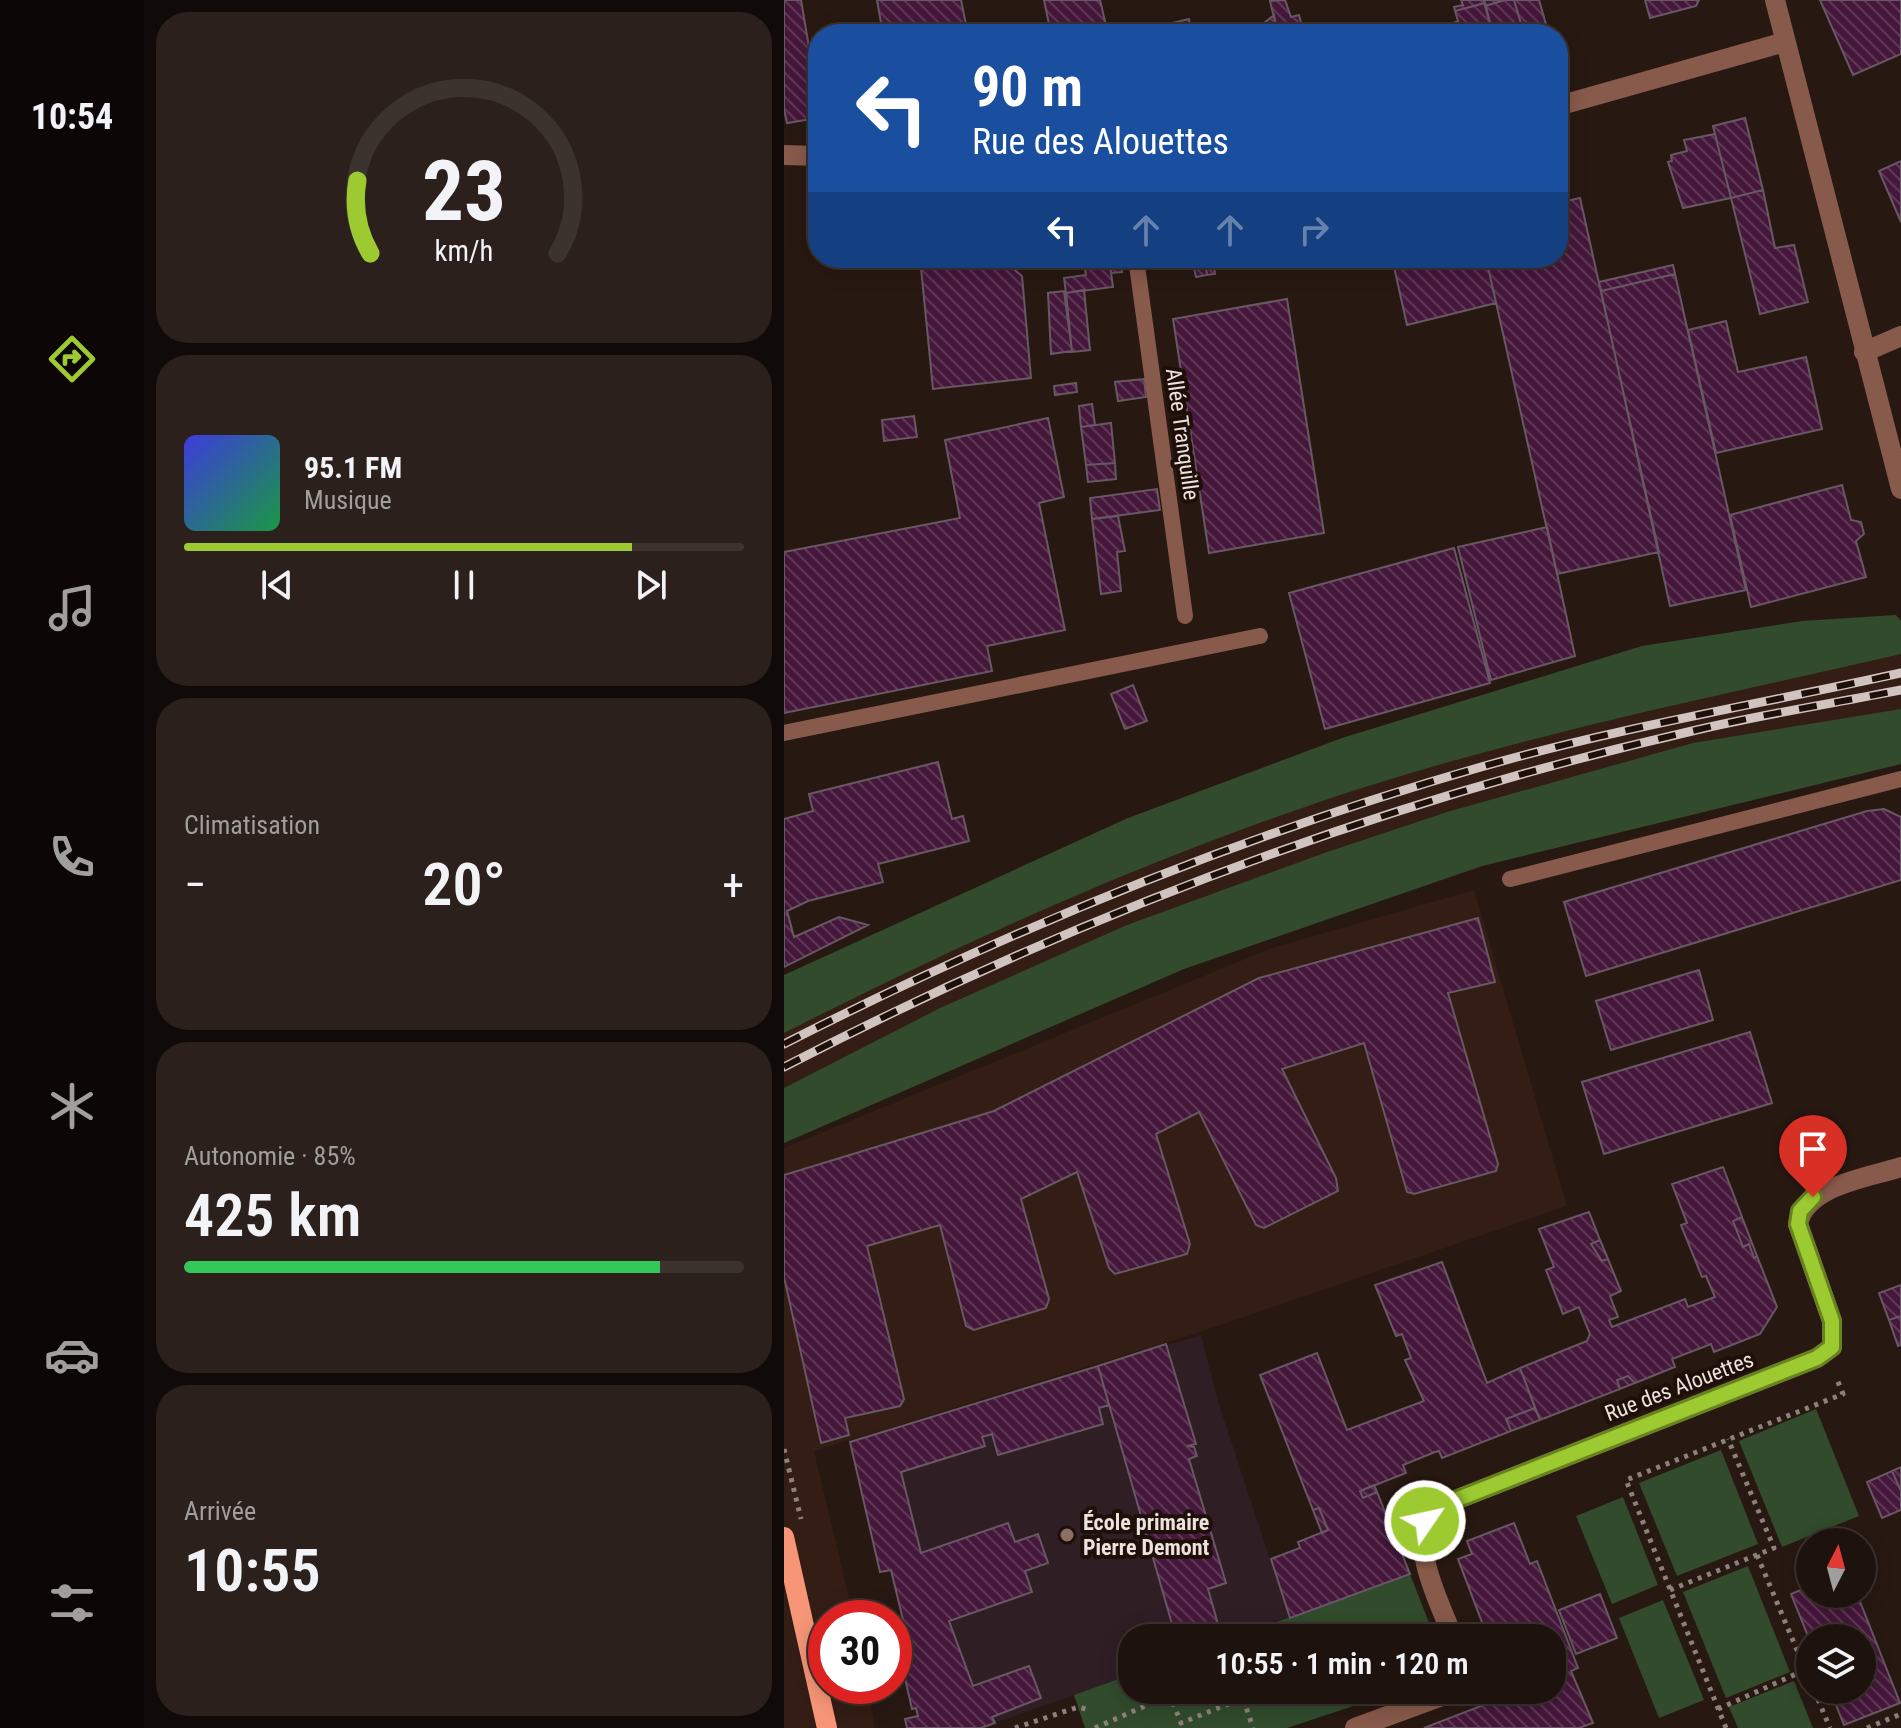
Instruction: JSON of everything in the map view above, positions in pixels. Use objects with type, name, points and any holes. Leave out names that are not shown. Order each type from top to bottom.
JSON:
[{"type":"main road","points":[[784,1537],[827,1728]]},
{"type":"street","points":[[1775,0],[1901,489]]},
{"type":"street","points":[[1568,103],[1785,42]]},
{"type":"street","points":[[784,155],[808,156]]},
{"type":"street","points":[[1864,352],[1901,336]]},
{"type":"street","points":[[1826,1351],[1832,1347],[1832,1321],[1798,1224],[1800,1211],[1813,1197],[1901,1167]]},
{"type":"street","name":"Rue des Alouettes","points":[[1448,1624],[1422,1543],[1425,1521],[1435,1508],[1817,1358],[1826,1351]]},
{"type":"street","points":[[1355,1728],[1420,1704]]},
{"type":"lane","name":"Allée Tranquille","points":[[1137,268],[1185,616]]},
{"type":"lane","points":[[784,733],[1260,636]]},
{"type":"lane","points":[[1510,879],[1901,779]]},
{"type":"path","points":[[1726,1728],[1626,1480],[1843,1394],[1826,1351]]},
{"type":"path","points":[[1670,1590],[1774,1548],[1728,1439]]},
{"type":"path","points":[[1757,1555],[1796,1648]]},
{"type":"path","points":[[1718,1709],[1796,1674]]},
{"type":"path","points":[[1095,1728],[1170,1695],[1181,1723],[1243,1698],[1253,1728]]},
{"type":"path","points":[[1820,1704],[1830,1728]]},
{"type":"path","points":[[1015,1728],[1078,1707],[1090,1710]]},
{"type":"path","points":[[1867,1728],[1901,1714]]},
{"type":"shaded area","points":[[1896,615],[1901,621],[1901,764],[1515,856],[1364,906],[1184,969],[784,1143],[784,975],[1128,818],[1342,738],[1642,646],[1802,621]]},
{"type":"shaded area","points":[[1474,890],[1567,1206],[1194,1334],[814,1451],[850,1600],[808,1600],[808,1704],[870,1704],[875,1728],[784,1728],[784,1148],[1272,948]]},
{"type":"shaded area","name":"École primaire Pierre Demont","points":[[1201,1335],[1217,1398],[1289,1618],[1272,1624],[1118,1624],[1118,1679],[981,1728],[907,1728],[905,1719],[918,1715],[911,1704],[912,1600],[898,1600],[891,1570],[880,1572],[850,1442]]},
{"type":"green space","points":[[1896,615],[1901,621],[1901,654],[1500,748],[1292,811],[1071,898],[926,963],[784,1033],[784,975],[1128,818],[1342,738],[1642,646],[1802,621]]},
{"type":"green space","points":[[1901,709],[1901,764],[1482,866],[1184,969],[784,1143],[784,1088],[940,1008],[1127,925],[1447,812],[1693,743]]},
{"type":"green space","points":[[1816,1409],[1859,1516],[1829,1528],[1796,1528],[1796,1541],[1782,1547],[1739,1441]]},
{"type":"green space","points":[[1721,1450],[1758,1544],[1677,1576],[1639,1483]]},
{"type":"green space","points":[[1623,1497],[1658,1585],[1612,1604],[1576,1516]]},
{"type":"green space","points":[[1748,1566],[1790,1672],[1726,1698],[1683,1592]]},
{"type":"green space","points":[[1410,1574],[1430,1624],[1271,1624]]},
{"type":"green space","points":[[1663,1600],[1704,1700],[1659,1718],[1619,1618]]},
{"type":"green space","points":[[1118,1679],[1118,1704],[1360,1704],[1287,1728],[1085,1728],[1074,1695]]},
{"type":"green space","points":[[1794,1681],[1796,1704],[1803,1704],[1813,1728],[1738,1728],[1729,1707]]},
{"type":"building","points":[[784,0],[801,0],[808,41],[808,120],[787,123],[784,109]]},
{"type":"building","points":[[877,0],[961,0],[966,24],[881,24]]},
{"type":"building","points":[[1044,0],[1100,0],[1106,24],[1049,24]]},
{"type":"building","points":[[1285,0],[1291,17],[1299,15],[1301,24],[1276,24],[1270,1]]},
{"type":"building","points":[[1461,0],[1484,0],[1485,3],[1455,11],[1454,7],[1463,5]]},
{"type":"building","points":[[1484,0],[1505,0],[1485,6]]},
{"type":"building","points":[[1514,0],[1521,24],[1490,24],[1485,6]]},
{"type":"building","points":[[1514,0],[1539,0],[1546,24],[1521,24]]},
{"type":"building","points":[[1645,0],[1699,0],[1696,6],[1650,18]]},
{"type":"building","points":[[1820,0],[1901,0],[1901,54],[1853,75]]},
{"type":"building","points":[[1485,3],[1490,24],[1459,24],[1455,11]]},
{"type":"building","points":[[1274,15],[1276,24],[1264,23]]},
{"type":"building","points":[[1189,19],[1190,24],[1168,24]]},
{"type":"building","points":[[1745,118],[1763,190],[1731,198],[1713,126]]},
{"type":"building","points":[[1715,134],[1731,198],[1683,208],[1668,162],[1672,161],[1671,155],[1687,151],[1684,140]]},
{"type":"building","points":[[1901,161],[1901,222],[1879,171]]},
{"type":"building","points":[[1763,190],[1775,248],[1794,245],[1808,302],[1760,314],[1731,198]]},
{"type":"building","points":[[1580,198],[1659,552],[1557,574],[1488,268],[1568,268],[1568,201]]},
{"type":"building","points":[[1673,265],[1675,274],[1601,291],[1599,282]]},
{"type":"building","points":[[921,268],[1012,268],[1022,276],[1031,378],[933,389]]},
{"type":"building","points":[[1085,268],[1110,268],[1113,287],[1066,293],[1064,278],[1086,275]]},
{"type":"building","points":[[1110,268],[1121,268],[1122,272],[1111,273]]},
{"type":"building","points":[[1194,268],[1206,268],[1207,275],[1196,277]]},
{"type":"building","points":[[1206,268],[1214,268],[1215,274],[1207,275]]},
{"type":"building","points":[[1394,268],[1488,268],[1496,303],[1407,325]]},
{"type":"building","points":[[1675,274],[1746,590],[1670,606],[1601,291]]},
{"type":"building","points":[[1084,290],[1090,350],[1072,352],[1066,293]]},
{"type":"building","points":[[1064,291],[1072,351],[1051,354],[1048,293]]},
{"type":"building","points":[[1287,299],[1324,533],[1209,553],[1173,319]]},
{"type":"building","points":[[1726,321],[1738,372],[1806,357],[1822,429],[1716,453],[1688,330]]},
{"type":"building","points":[[1144,379],[1146,397],[1118,401],[1115,382]]},
{"type":"building","points":[[1076,383],[1077,392],[1055,395],[1054,386]]},
{"type":"building","points":[[1092,404],[1095,425],[1081,427],[1079,406]]},
{"type":"building","points":[[914,416],[917,437],[884,441],[882,420]]},
{"type":"building","points":[[1048,418],[1064,497],[1039,503],[1065,630],[987,646],[992,671],[784,713],[784,552],[960,518],[945,440]]},
{"type":"building","points":[[1111,423],[1115,463],[1086,465],[1081,427]]},
{"type":"building","points":[[1115,463],[1116,479],[1088,482],[1086,465]]},
{"type":"building","points":[[1842,485],[1851,520],[1861,522],[1864,534],[1856,541],[1866,577],[1751,607],[1730,515]]},
{"type":"building","points":[[1157,489],[1160,510],[1092,519],[1090,498]]},
{"type":"building","points":[[1118,516],[1125,551],[1117,552],[1121,591],[1101,594],[1092,519]]},
{"type":"building","points":[[1547,527],[1575,656],[1491,680],[1458,547]]},
{"type":"building","points":[[1454,548],[1490,683],[1325,729],[1289,593]]},
{"type":"building","points":[[1133,685],[1147,721],[1125,729],[1111,694]]},
{"type":"building","points":[[938,762],[952,819],[963,816],[969,841],[878,864],[883,882],[808,901],[787,911],[794,937],[839,917],[868,925],[784,967],[784,819],[813,811],[809,794]]},
{"type":"building","points":[[1884,809],[1901,817],[1901,880],[1586,976],[1564,902],[1867,811]]},
{"type":"building","points":[[1478,918],[1495,982],[1448,993],[1498,1164],[1496,1171],[1414,1194],[1407,1192],[1364,1043],[1282,1069],[1336,1178],[1338,1191],[1264,1228],[1256,1225],[1199,1112],[1156,1134],[1190,1244],[1187,1254],[1115,1274],[1109,1268],[1077,1172],[1021,1199],[1049,1299],[1046,1308],[974,1330],[966,1326],[940,1225],[867,1246],[904,1399],[900,1406],[845,1418],[849,1435],[821,1443],[784,1277],[784,1175],[994,1111],[1259,978]]},
{"type":"building","points":[[1699,970],[1713,1020],[1611,1050],[1596,1001]]},
{"type":"building","points":[[1750,1032],[1772,1103],[1604,1154],[1582,1082]]},
{"type":"building","points":[[1723,1167],[1742,1217],[1733,1221],[1743,1247],[1749,1244],[1754,1258],[1757,1256],[1777,1307],[1760,1334],[1714,1352],[1711,1344],[1672,1359],[1675,1367],[1635,1383],[1628,1376],[1617,1380],[1620,1389],[1540,1420],[1520,1368],[1587,1341],[1590,1334],[1579,1307],[1563,1314],[1546,1270],[1554,1267],[1539,1229],[1589,1212],[1600,1240],[1591,1244],[1602,1261],[1608,1259],[1621,1291],[1610,1296],[1618,1317],[1609,1320],[1612,1327],[1685,1299],[1688,1307],[1715,1297],[1706,1276],[1702,1277],[1681,1225],[1687,1223],[1672,1184]]},
{"type":"building","points":[[1742,1217],[1757,1256],[1754,1258],[1749,1244],[1743,1247],[1733,1221]]},
{"type":"building","points":[[1600,1240],[1608,1259],[1602,1261],[1591,1244]]},
{"type":"building","points":[[1442,1262],[1487,1383],[1520,1368],[1535,1408],[1506,1419],[1511,1431],[1442,1458],[1439,1451],[1435,1452],[1403,1465],[1406,1473],[1360,1491],[1363,1498],[1377,1492],[1410,1574],[1290,1618],[1271,1559],[1300,1548],[1298,1542],[1328,1530],[1319,1508],[1313,1510],[1260,1375],[1317,1353],[1347,1430],[1424,1401],[1405,1360],[1411,1358],[1402,1334],[1396,1336],[1375,1285]]},
{"type":"building","points":[[1901,1285],[1901,1316],[1889,1320],[1879,1293]]},
{"type":"building","points":[[1901,1316],[1901,1345],[1898,1346],[1889,1320]]},
{"type":"building","points":[[1166,1344],[1196,1444],[1187,1446],[1194,1447],[1197,1456],[1189,1459],[1226,1583],[1208,1589],[1218,1624],[1172,1624],[1098,1366]]},
{"type":"building","points":[[1098,1366],[1109,1405],[1099,1408],[1103,1424],[998,1455],[992,1434],[982,1437],[985,1446],[901,1472],[921,1553],[1008,1523],[1015,1542],[1038,1534],[1048,1563],[1025,1571],[1032,1592],[949,1621],[973,1686],[1029,1666],[1041,1698],[992,1717],[995,1723],[981,1728],[907,1728],[905,1719],[918,1716],[911,1704],[912,1600],[898,1600],[891,1570],[880,1572],[850,1442]]},
{"type":"building","points":[[1628,1376],[1635,1383],[1620,1389],[1617,1380]]},
{"type":"building","points":[[1535,1408],[1540,1420],[1511,1431],[1506,1419]]},
{"type":"building","points":[[1901,1467],[1901,1491],[1892,1471]]},
{"type":"building","points":[[1892,1471],[1901,1491],[1901,1510],[1882,1518],[1867,1482]]},
{"type":"building","points":[[1374,1485],[1377,1492],[1363,1498],[1360,1491]]},
{"type":"building","points":[[1319,1508],[1328,1530],[1322,1533],[1313,1510]]},
{"type":"building","points":[[1514,1523],[1530,1564],[1537,1561],[1561,1624],[1483,1624],[1458,1559],[1472,1554],[1467,1541]]},
{"type":"building","points":[[1600,1594],[1617,1638],[1576,1654],[1559,1610]]},
{"type":"building","points":[[1797,1608],[1863,1608],[1869,1624],[1803,1624]]},
{"type":"building","points":[[1566,1637],[1578,1668],[1571,1671],[1593,1723],[1579,1728],[1424,1728],[1486,1704],[1566,1704]]},
{"type":"building","points":[[1876,1642],[1900,1703],[1844,1725],[1836,1704],[1876,1704]]},
{"type":"railway","points":[[784,1044],[1039,924],[1302,823],[1533,753],[1901,673]]},
{"type":"railway","points":[[784,1067],[1002,962],[1225,871],[1339,831],[1570,761],[1714,726],[1901,690]]},
{"type":"place","name":"École primaire Pierre Demont","points":[[1067,1535]]},
{"type":"route","points":[[1425,1521],[1435,1508],[1817,1358],[1832,1347],[1832,1321],[1798,1224],[1800,1211],[1813,1197]]}]
